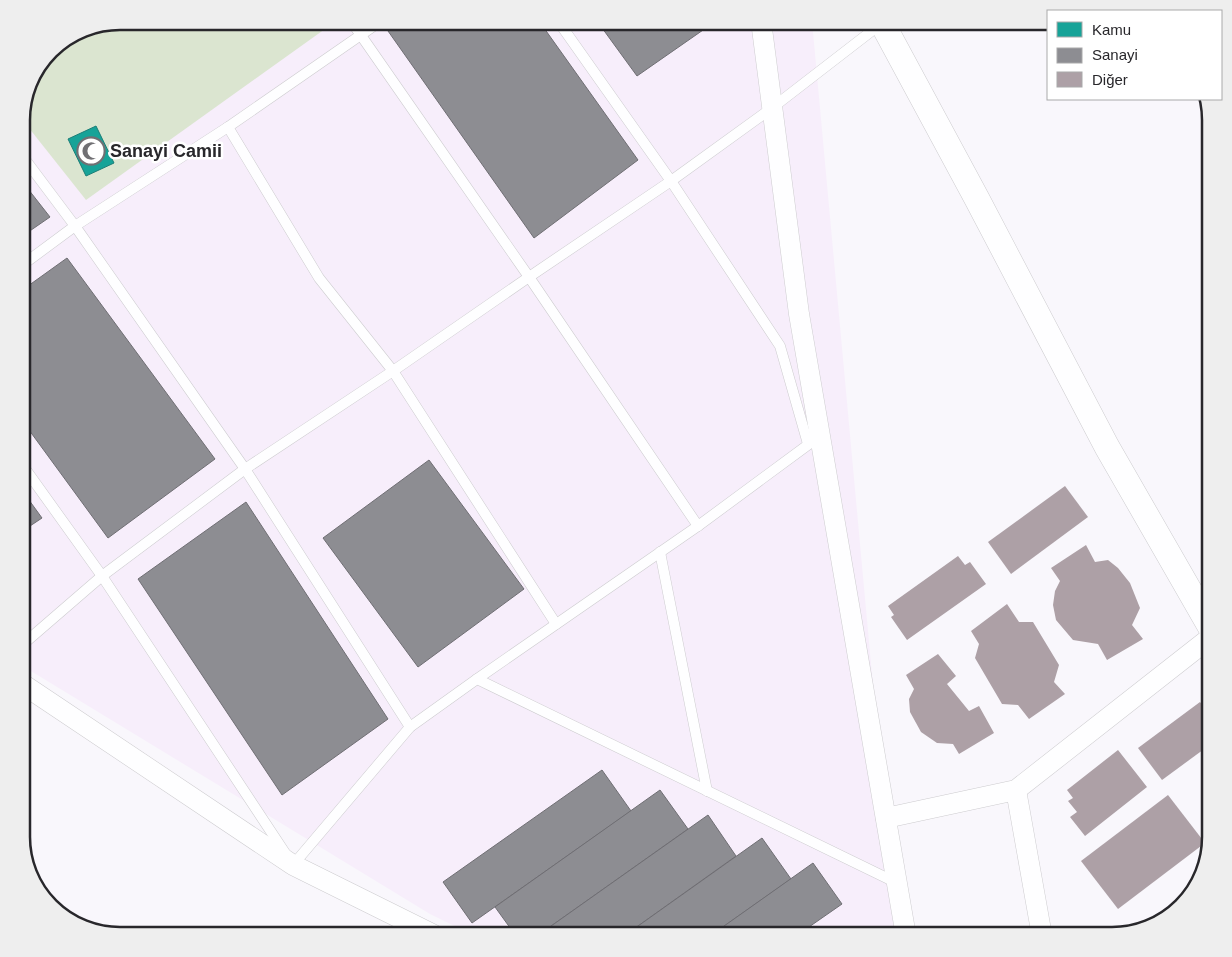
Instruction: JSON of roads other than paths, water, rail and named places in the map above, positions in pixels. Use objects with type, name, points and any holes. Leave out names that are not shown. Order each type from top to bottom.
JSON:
[{"type":"street","points":[[762,30],[814,440],[886,818],[904,927]]},
{"type":"street","points":[[886,30],[1107,447],[1202,612]]},
{"type":"street","points":[[886,818],[1016,790],[1202,644]]},
{"type":"street","points":[[30,688],[293,866],[418,927]]},
{"type":"street","points":[[1016,790],[1040,927]]},
{"type":"lane","points":[[357,30],[529,277],[698,526]]},
{"type":"lane","points":[[30,260],[75,226],[228,127],[369,30]]},
{"type":"lane","points":[[30,474],[102,576],[293,866],[410,727],[698,526],[814,440],[780,346],[670,181],[564,30]]},
{"type":"lane","points":[[30,639],[102,576],[245,469],[393,371],[670,181],[772,108],[872,30]]},
{"type":"lane","points":[[228,127],[319,278],[393,371],[556,624]]},
{"type":"lane","points":[[30,165],[245,469],[410,727]]},
{"type":"lane","points":[[660,552],[707,791]]},
{"type":"lane","points":[[477,679],[897,883]]},
{"type":"place","name":"Sanayi Camii","points":[[91,151]]}]
